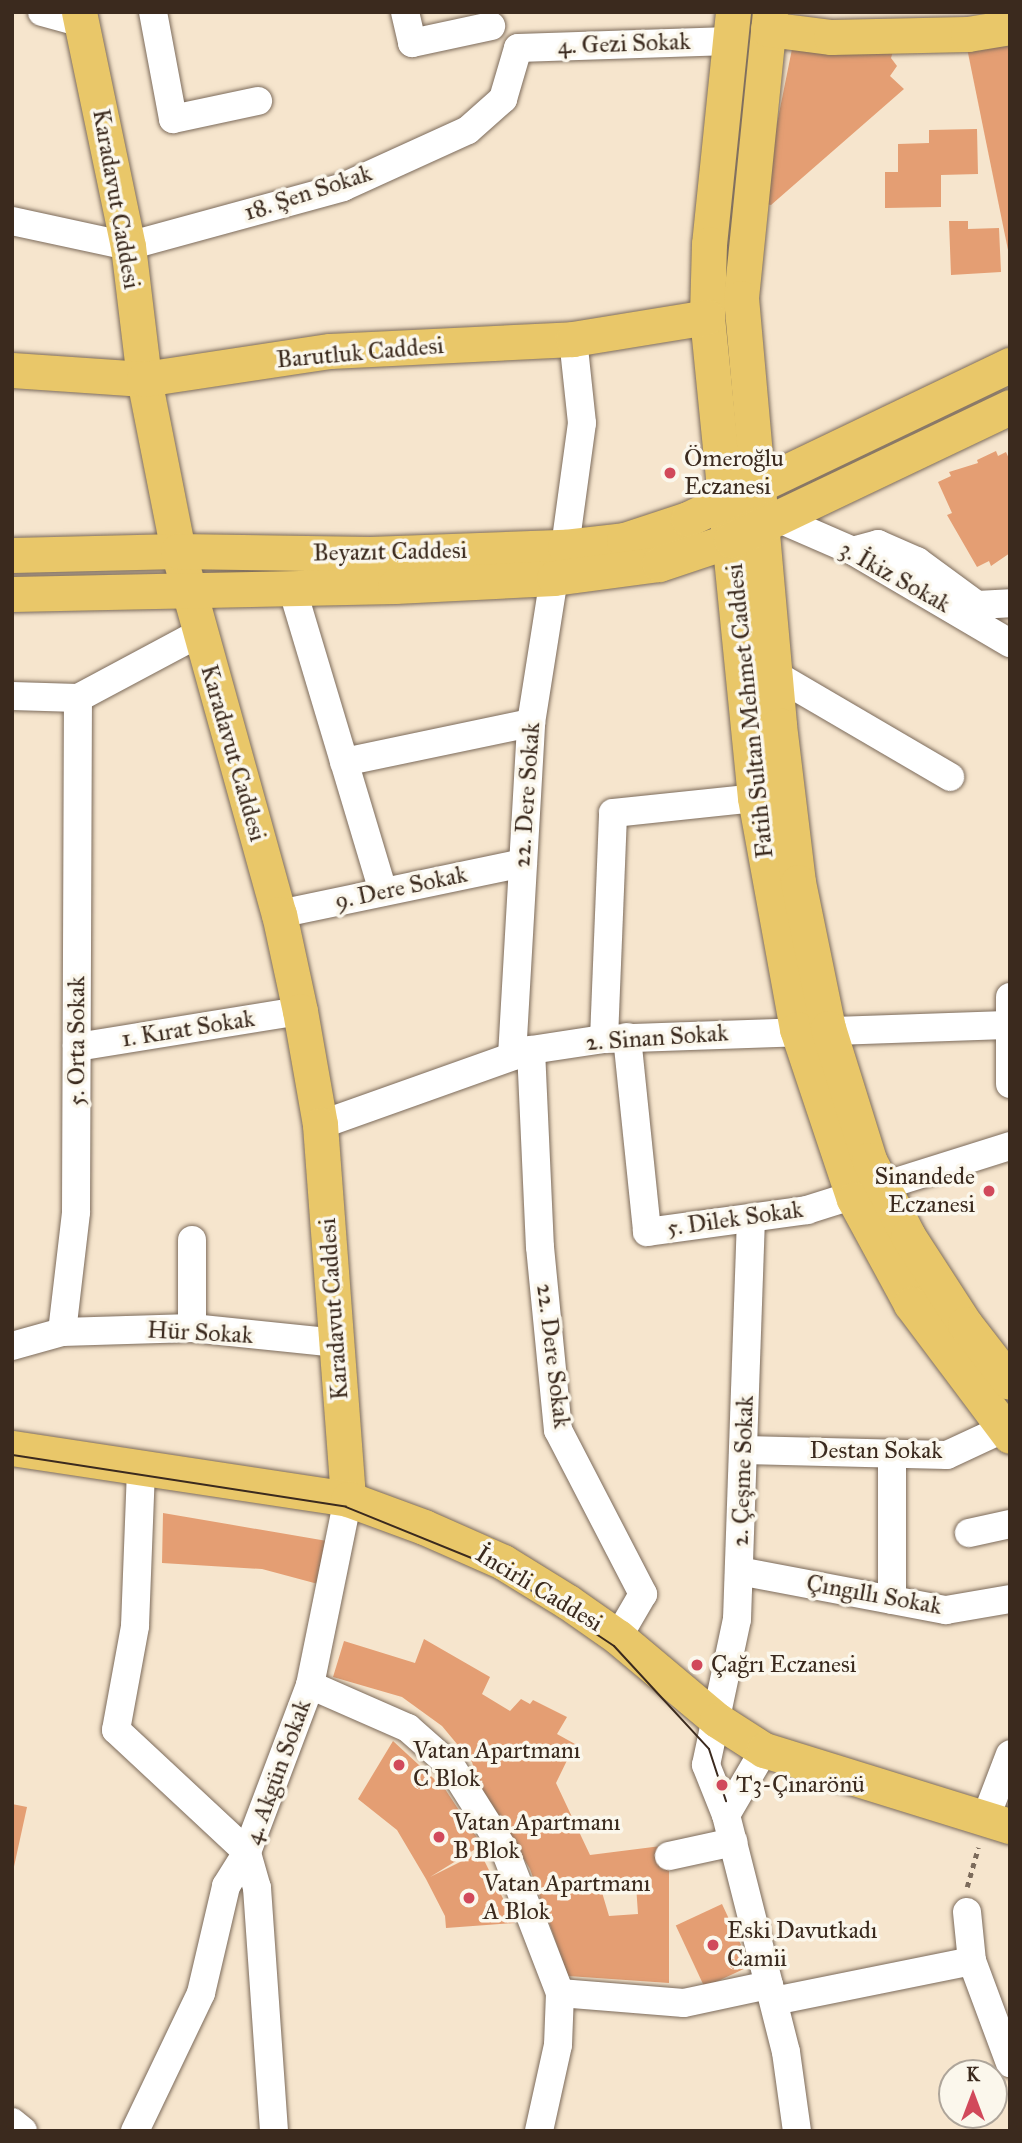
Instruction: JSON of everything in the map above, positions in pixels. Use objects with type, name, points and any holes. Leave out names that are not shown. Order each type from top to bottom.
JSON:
[{"type":"main road","name":"Karadavut Caddesi","points":[[80,17],[128,246],[144,379],[178,551],[198,634],[279,914],[300,1011],[320,1125],[348,1499]]},
{"type":"main road","points":[[769,20],[831,37],[968,34],[1010,27]]},
{"type":"main road","name":"Fatih Sultan Mehmet Caddesi","points":[[769,20],[741,298],[757,486],[755,798],[813,1029],[868,1193],[911,1304],[1006,1433]]},
{"type":"main road","name":"Fatih Sultan Mehmet Caddesi","points":[[732,27],[709,244],[707,317],[725,499],[757,528],[813,1029]]},
{"type":"main road","name":"Barutluk Caddesi","points":[[12,370],[144,379],[330,351],[573,339],[707,317]]},
{"type":"main road","name":"Beyazıt Caddesi","points":[[12,594],[292,588],[559,563],[688,519],[1010,365]]},
{"type":"main road","name":"Beyazıt Caddesi","points":[[12,555],[178,551],[370,554],[559,563],[659,564],[757,528],[1010,407]]},
{"type":"main road","name":"Fatih Sultan Mehmet Caddesi","points":[[868,1193],[1010,1382]]},
{"type":"main road","name":"İncirli Caddesi","points":[[12,1448],[348,1499],[503,1562],[618,1637],[717,1720],[764,1750],[1002,1821]]},
{"type":"street","points":[[42,12],[80,17]]},
{"type":"street","points":[[153,12],[173,119],[258,101]]},
{"type":"street","points":[[405,12],[412,43],[488,19],[517,48]]},
{"type":"street","name":"4. Gezi Sokak","points":[[517,48],[732,27]]},
{"type":"street","name":"18. Şen Sokak","points":[[128,246],[343,187],[468,130],[503,99],[517,48]]},
{"type":"street","points":[[12,221],[128,246]]},
{"type":"street","name":"22. Dere Sokak","points":[[573,339],[582,424],[531,723],[523,863],[522,1053],[558,1430],[643,1594],[618,1637]]},
{"type":"street","name":"3. İkiz Sokak","points":[[757,528],[853,551],[1007,638]]},
{"type":"street","points":[[853,551],[878,544],[917,561],[977,604],[1010,603]]},
{"type":"street","points":[[292,588],[383,892]]},
{"type":"street","points":[[12,696],[78,698],[198,634]]},
{"type":"street","points":[[774,674],[950,777]]},
{"type":"street","name":"5. Orta Sokak","points":[[62,1332],[76,1212],[78,698]]},
{"type":"street","points":[[344,762],[531,723]]},
{"type":"street","points":[[615,1038],[613,813],[755,798]]},
{"type":"street","name":"9. Dere Sokak","points":[[279,914],[523,863]]},
{"type":"street","points":[[1010,997],[1007,1025],[1010,1084]]},
{"type":"street","name":"1. Kırat Sokak","points":[[76,1047],[300,1011]]},
{"type":"street","name":"2. Sinan Sokak","points":[[320,1125],[522,1053],[615,1038],[813,1029],[1007,1025]]},
{"type":"street","name":"5. Dilek Sokak","points":[[615,1038],[647,1232],[751,1220],[868,1193],[1010,1146]]},
{"type":"street","name":"2. Çeşme Sokak","points":[[751,1220],[737,1619],[706,1765],[729,1829],[786,2052],[797,2131]]},
{"type":"street","points":[[192,1240],[192,1328]]},
{"type":"street","name":"Hür Sokak","points":[[62,1332],[192,1328],[337,1343]]},
{"type":"street","points":[[12,1346],[62,1332]]},
{"type":"street","name":"Destan Sokak","points":[[744,1450],[947,1455],[1006,1433]]},
{"type":"street","points":[[892,1453],[892,1600]]},
{"type":"street","points":[[135,2131],[201,1993],[226,1886],[247,1852],[116,1730],[135,1626],[141,1466]]},
{"type":"street","name":"4. Akgün Sokak","points":[[274,2131],[257,1888],[247,1852],[310,1685],[348,1499]]},
{"type":"street","points":[[969,1533],[1010,1524]]},
{"type":"street","name":"Çıngıllı Sokak","points":[[739,1571],[946,1610],[1010,1599]]},
{"type":"street","points":[[310,1685],[408,1728],[451,1766],[506,1853],[560,1993],[558,2045],[539,2131]]},
{"type":"street","points":[[669,1856],[729,1829],[764,1750]]},
{"type":"street","points":[[1002,1821],[1010,1754]]},
{"type":"street","points":[[967,1912],[972,1961],[1004,2033],[1010,2063]]},
{"type":"street","points":[[560,1993],[684,2003],[771,1993],[972,1961]]},
{"type":"street","points":[[12,2122],[23,2131]]},
{"type":"path","points":[[967,1912],[966,1891],[1002,1821]]},
{"type":"building","points":[[1010,40],[1010,255],[1009,255],[967,48]]},
{"type":"building","points":[[793,44],[894,48],[891,58],[897,66],[890,76],[904,89],[771,205],[761,203]]},
{"type":"building","points":[[977,129],[978,174],[941,175],[941,207],[885,208],[885,172],[898,172],[898,144],[929,143],[929,130]]},
{"type":"building","points":[[949,221],[968,221],[968,229],[999,228],[1001,272],[951,275]]},
{"type":"building","points":[[996,451],[998,456],[1006,452],[1010,461],[1010,553],[991,566],[989,561],[977,567],[947,515],[952,513],[938,482],[951,476],[949,472],[978,463],[977,460]]},
{"type":"building","points":[[163,1513],[327,1541],[318,1584],[262,1569],[162,1563]]},
{"type":"building","points":[[424,1639],[490,1677],[482,1694],[510,1711],[521,1699],[530,1704],[533,1700],[567,1717],[557,1734],[575,1744],[556,1783],[590,1855],[669,1845],[669,1983],[568,1976],[530,1869],[478,1783],[472,1762],[442,1726],[402,1697],[333,1677],[344,1641],[415,1663]],"holes":[[[636,1885],[638,1914],[609,1916],[601,1889]]]},
{"type":"building","points":[[393,1741],[445,1789],[482,1845],[430,1877],[480,1852],[515,1923],[446,1928],[445,1916],[397,1830],[358,1799]]},
{"type":"building","points":[[12,1804],[27,1807],[13,1871],[12,1870]]},
{"type":"building","name":"Eski Davutkadı Camii","points":[[722,1904],[751,1966],[705,1987],[676,1926]]},
{"type":"tram line","points":[[12,1455],[346,1507],[499,1569],[614,1646],[709,1749],[726,1801]]},
{"type":"place","name":"Ömeroğlu Eczanesi","points":[[670,473]]},
{"type":"place","name":"Sinandede Eczanesi","points":[[989,1191]]},
{"type":"place","name":"Çağrı Eczanesi","points":[[697,1665]]},
{"type":"place","name":"Vatan Apartmanı C Blok","points":[[399,1765]]},
{"type":"place","name":"T3-Çınarönü","points":[[722,1785]]},
{"type":"place","name":"Vatan Apartmanı B Blok","points":[[439,1837]]},
{"type":"place","name":"Vatan Apartmanı A Blok","points":[[469,1898]]},
{"type":"place","name":"Eski Davutkadı Camii","points":[[713,1945]]}]
